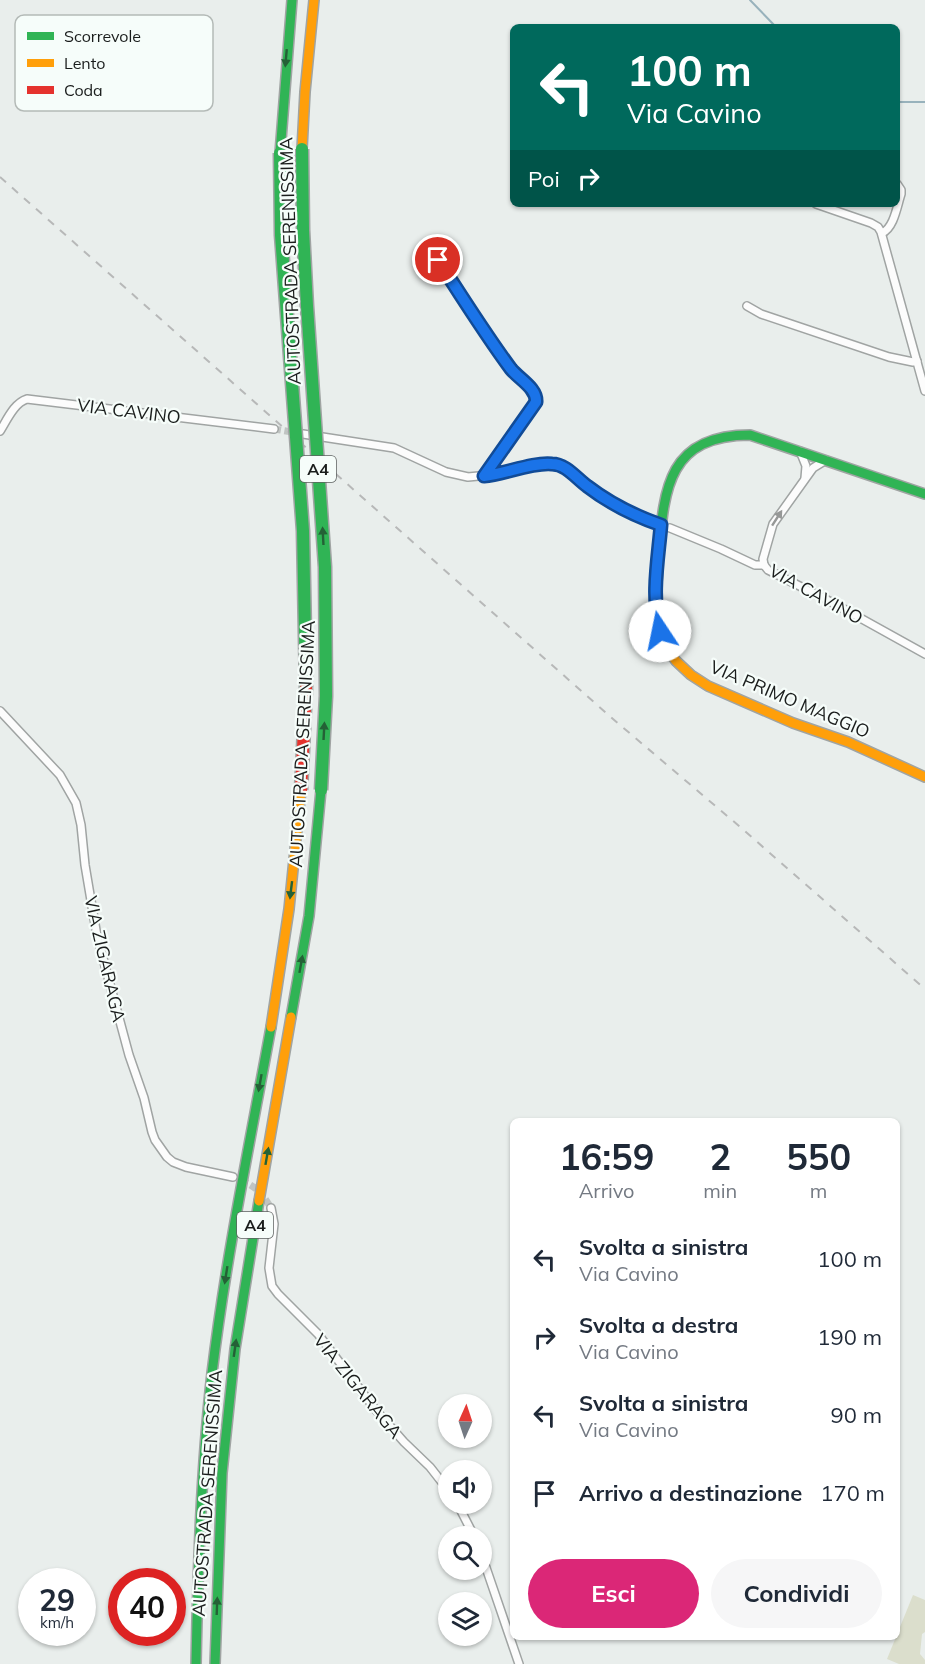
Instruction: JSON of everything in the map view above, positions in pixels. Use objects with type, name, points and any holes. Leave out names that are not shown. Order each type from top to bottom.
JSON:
[{"type":"main road","name":"AUTOSTRADA SERENISSIMA","points":[[196,1664],[202,1473],[217,1332],[287,928],[301,790],[306,705],[303,531],[281,236],[280,153],[292,0]]},
{"type":"main road","name":"AUTOSTRADA SERENISSIMA","points":[[215,1664],[222,1473],[235,1349],[309,916],[321,790],[326,696],[325,567],[305,273],[302,149],[314,0]]},
{"type":"main road","name":"VIA PRIMO MAGGIO","points":[[925,494],[750,435],[737,434],[701,444],[680,462],[665,496],[666,527],[654,599],[656,616],[668,649],[689,674],[708,686],[793,723],[848,742],[925,777]]},
{"type":"street","points":[[825,207],[872,223],[882,233],[925,391]]},
{"type":"street","points":[[882,233],[887,231],[897,207]]},
{"type":"street","points":[[438,260],[488,338],[514,373],[534,392],[536,397],[536,402],[484,476]]},
{"type":"street","points":[[747,306],[761,314],[889,357],[917,361]]},
{"type":"street","name":"VIA CAVINO","points":[[0,431],[22,400],[27,399],[274,429]]},
{"type":"street","name":"VIA CAVINO","points":[[303,434],[394,448],[446,472],[468,477],[540,465],[563,466],[587,486],[629,512],[755,565],[764,565],[768,570],[925,654]]},
{"type":"street","points":[[800,451],[806,466],[805,478]]},
{"type":"street","points":[[764,565],[763,559],[773,524],[813,468],[826,460]]},
{"type":"street","name":"VIA ZIGARAGA","points":[[0,711],[60,775],[76,802],[97,936],[126,1045],[155,1140],[173,1162],[233,1178]]},
{"type":"street","name":"VIA ZIGARAGA","points":[[271,1208],[273,1224],[269,1268],[272,1286],[318,1334],[375,1409],[438,1477]]},
{"type":"street","points":[[490,1580],[510,1638]]},
{"type":"street","points":[[511,1640],[519,1664]]},
{"type":"green space","points":[[913,1595],[925,1600],[925,1632],[922,1634],[920,1654],[925,1664],[899,1664],[887,1659],[895,1640],[900,1640],[900,1627]]},
{"type":"waterway","points":[[750,0],[773,24]]},
{"type":"waterway","points":[[900,102],[925,102]]},
{"type":"tunnel","points":[[274,429],[298,433]]},
{"type":"tunnel","points":[[241,1180],[259,1191],[271,1208]]},
{"type":"railway","points":[[0,177],[613,719],[925,989]]},
{"type":"traffic: fast","points":[[280,153],[292,0]]},
{"type":"traffic: fast","points":[[302,149],[307,306],[325,567],[326,696],[321,790]]},
{"type":"traffic: fast","points":[[280,153],[281,235],[303,531],[306,688]]},
{"type":"traffic: fast","points":[[658,560],[663,512],[674,472],[685,457],[701,445],[722,438],[750,435],[925,494]]},
{"type":"traffic: fast","points":[[291,1017],[309,916],[321,790]]},
{"type":"traffic: fast","points":[[196,1664],[205,1445],[212,1373],[231,1243],[271,1027]]},
{"type":"traffic: fast","points":[[215,1664],[222,1473],[235,1349],[259,1201]]},
{"type":"traffic: slow","points":[[302,149],[314,0]]},
{"type":"traffic: slow","points":[[658,560],[656,603],[659,627],[668,650],[691,675],[708,686],[793,723],[848,742],[925,777]]},
{"type":"traffic: slow","points":[[271,1027],[289,909],[301,790]]},
{"type":"traffic: slow","points":[[259,1201],[291,1017]]},
{"type":"traffic: jam","points":[[301,790],[306,688]]},
{"type":"route","points":[[438,260],[488,338],[514,373],[534,392],[536,397],[536,402],[484,476],[540,465],[563,466],[587,486],[629,512],[661,525],[654,599],[660,631]]}]
